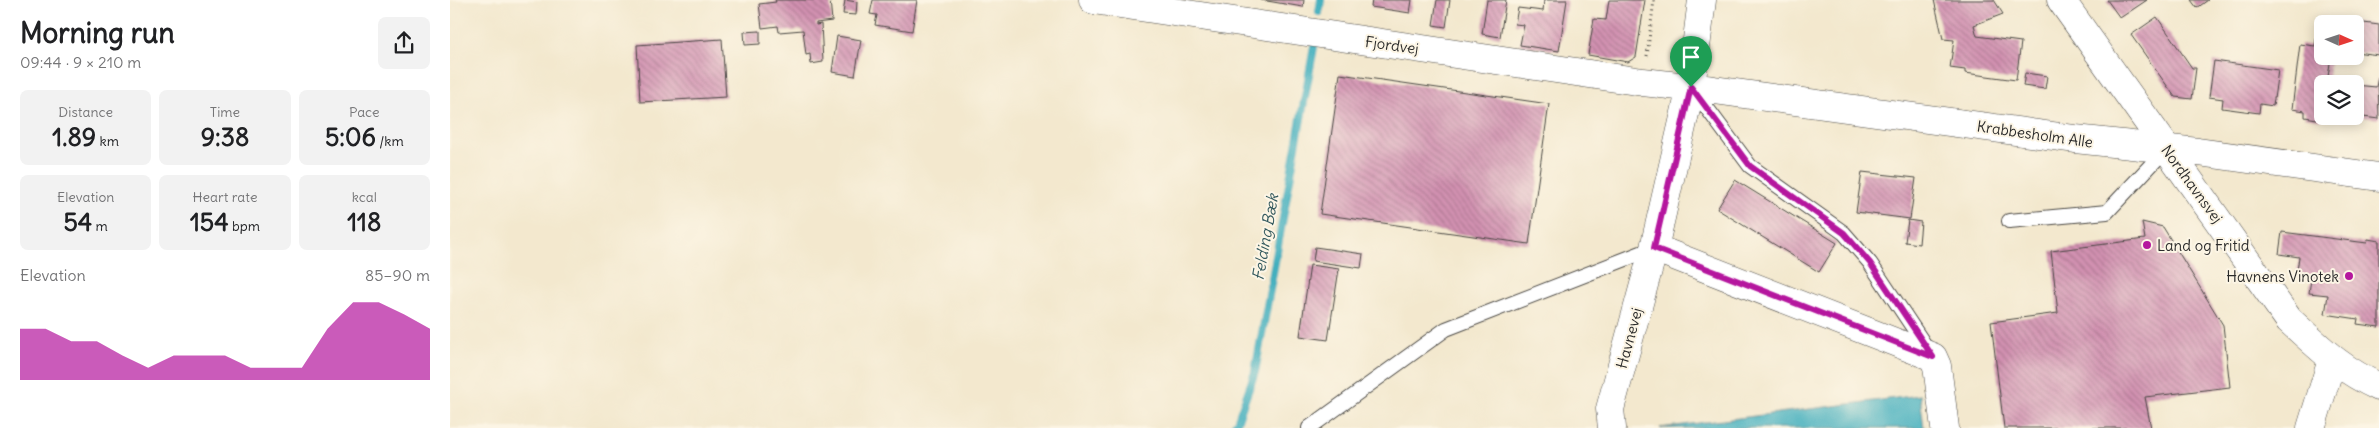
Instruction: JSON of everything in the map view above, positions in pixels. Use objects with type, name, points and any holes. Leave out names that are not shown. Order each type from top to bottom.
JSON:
[{"type":"street","name":"Fjordvej","points":[[1093,0],[1226,10],[1643,82],[1691,87]]},
{"type":"street","name":"Havnevej","points":[[1612,428],[1610,409],[1654,248],[1691,87],[1702,0]]},
{"type":"street","name":"Nordhavnsvej","points":[[2061,0],[2289,320],[2332,360],[2354,375],[2379,387]]},
{"type":"street","name":"Krabbesholm Alle","points":[[1691,87],[2075,139],[2379,177]]},
{"type":"street","points":[[1654,248],[1933,357],[1937,366],[1945,428]]},
{"type":"street","points":[[2311,428],[2332,360]]},
{"type":"lane","points":[[1691,87],[1750,166],[1844,233],[1870,263],[1933,357]]},
{"type":"lane","points":[[2009,221],[2107,212],[2166,149]]},
{"type":"lane","points":[[1309,428],[1446,329],[1654,248]]},
{"type":"path","points":[[1643,82],[1654,0]]},
{"type":"water","points":[[1920,395],[1924,428],[1660,428]]},
{"type":"building","points":[[775,0],[830,0],[832,21],[816,23],[816,25],[821,24],[823,62],[811,64],[810,54],[806,55],[803,30],[779,32],[778,26],[762,28],[759,4],[776,2]]},
{"type":"building","points":[[845,0],[857,2],[856,15],[843,14]]},
{"type":"building","points":[[873,0],[917,0],[912,31],[875,25],[877,15],[870,14]]},
{"type":"building","points":[[1261,0],[1304,0],[1303,7]]},
{"type":"building","points":[[1372,0],[1412,0],[1410,13],[1371,7]]},
{"type":"building","points":[[1437,0],[1450,0],[1446,27],[1433,25]]},
{"type":"building","points":[[1487,0],[1506,0],[1500,37],[1482,34]]},
{"type":"building","points":[[1544,0],[1567,0],[1559,51],[1520,45],[1524,25],[1515,24],[1518,8],[1543,11]]},
{"type":"building","points":[[1609,0],[1645,0],[1636,57],[1628,62],[1588,55],[1594,19],[1606,20]]},
{"type":"building","points":[[1934,0],[1994,0],[2003,14],[1974,25],[1977,36],[2021,42],[2016,80],[1965,73],[1965,70],[1950,68],[1954,40],[1943,39]]},
{"type":"building","points":[[2107,0],[2147,0],[2120,18]]},
{"type":"building","points":[[2191,0],[2208,0],[2197,8]]},
{"type":"building","points":[[2157,17],[2192,68],[2196,68],[2192,99],[2175,97],[2131,35]]},
{"type":"building","points":[[2364,23],[2379,25],[2379,55],[2364,53]]},
{"type":"building","points":[[760,31],[760,44],[745,45],[744,32]]},
{"type":"building","points":[[837,36],[861,40],[855,76],[832,72]]},
{"type":"building","points":[[722,39],[726,97],[640,102],[637,45]]},
{"type":"building","points":[[2300,44],[2314,46],[2314,65],[2330,65],[2328,75],[2314,75],[2314,118],[2305,117],[2305,111],[2292,109]]},
{"type":"building","points":[[2214,61],[2278,70],[2273,106],[2260,104],[2259,113],[2222,108],[2223,99],[2209,97]]},
{"type":"building","points":[[2025,73],[2047,76],[2045,89],[2023,86]]},
{"type":"building","points":[[1340,74],[1549,104],[1529,244],[1320,214]]},
{"type":"building","points":[[2378,77],[2379,119],[2364,117],[2364,86],[2376,87]]},
{"type":"building","points":[[1862,172],[1916,178],[1910,219],[1856,212]]},
{"type":"building","points":[[1735,180],[1837,243],[1819,272],[1717,209]]},
{"type":"building","points":[[1908,220],[1921,222],[1919,244],[1905,242]]},
{"type":"building","points":[[2142,222],[2163,227],[2223,325],[2230,387],[2145,397],[2151,428],[2004,428],[1991,322],[2058,313],[2051,251],[2145,239]]},
{"type":"building","points":[[2282,232],[2367,243],[2368,239],[2379,241],[2379,327],[2357,324],[2358,319],[2325,314],[2328,295],[2309,293],[2311,279],[2296,277],[2299,257],[2279,254]]},
{"type":"building","points":[[1315,247],[1363,254],[1361,268],[1313,261]]},
{"type":"building","points":[[1310,265],[1339,269],[1328,340],[1300,336]]},
{"type":"waterway","name":"Felding Bæk","points":[[1319,12],[1321,0]]},
{"type":"waterway","name":"Felding Bæk","points":[[1232,428],[1237,422],[1255,372],[1314,47]]},
{"type":"place","name":"Land og Fritid","points":[[2147,245]]},
{"type":"place","name":"Havnens Vinotek","points":[[2349,276]]},
{"type":"route","points":[[1691,87],[1750,166],[1844,233],[1870,263],[1933,357],[1654,248],[1691,87]]}]
